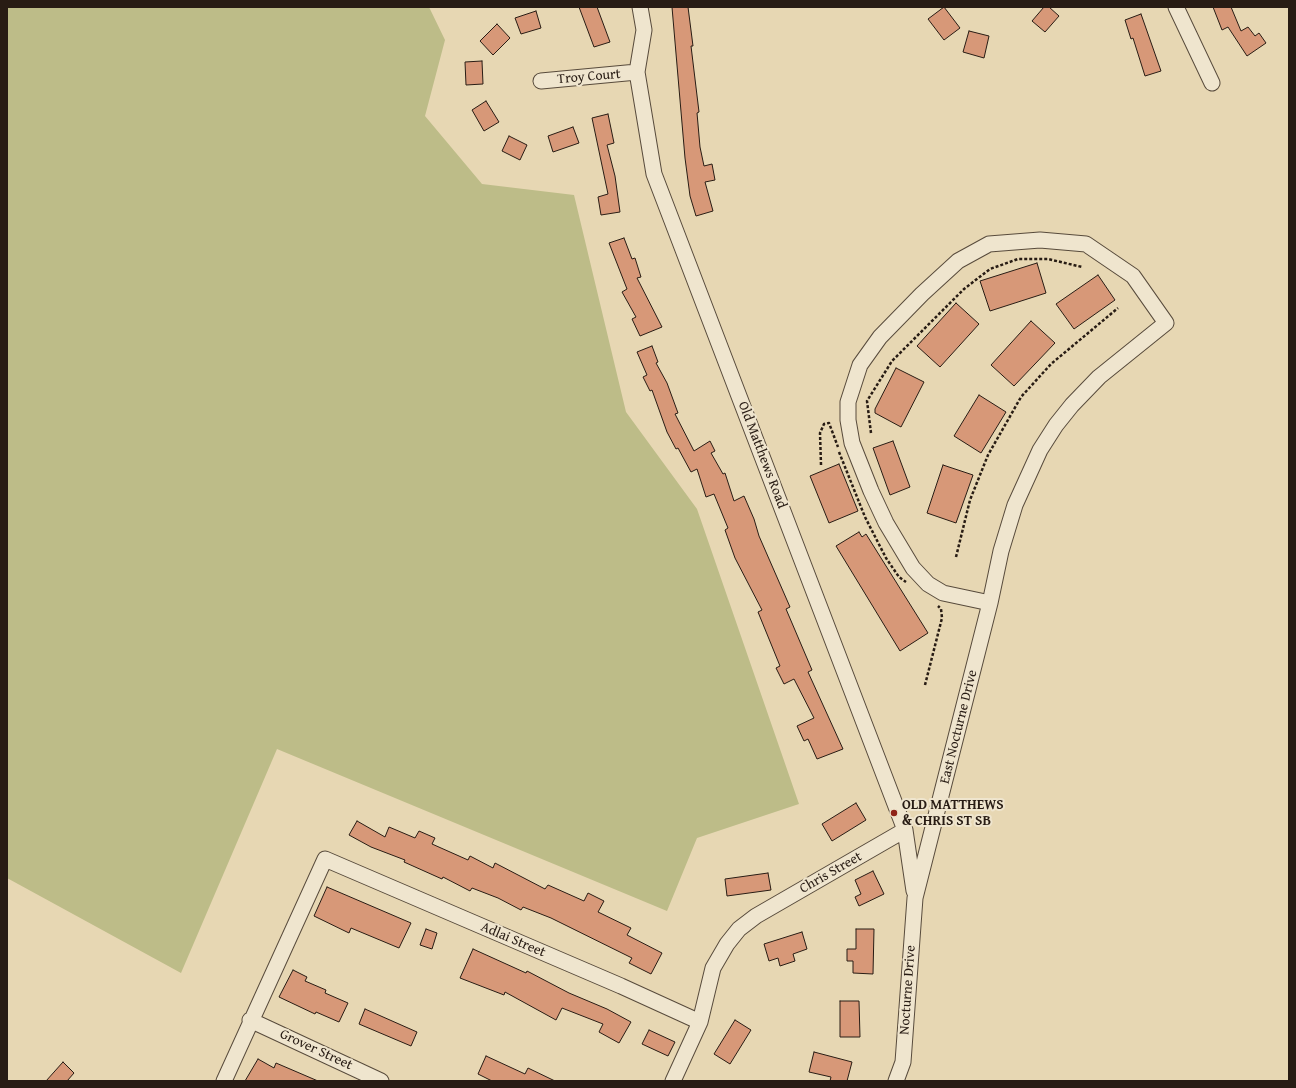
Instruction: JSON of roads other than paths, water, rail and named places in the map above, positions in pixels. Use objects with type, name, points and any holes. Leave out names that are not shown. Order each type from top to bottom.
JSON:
[{"type":"street","name":"Old Matthews Road","points":[[640,7],[644,30],[637,72],[654,174],[906,830],[915,898]]},
{"type":"street","points":[[1176,7],[1212,83]]},
{"type":"street","name":"Troy Court","points":[[541,81],[637,72]]},
{"type":"street","name":"East Nocturne Drive","points":[[915,898],[990,603],[1001,551],[1015,505],[1042,447],[1056,425],[1072,405],[1099,377],[1166,323],[1133,276],[1086,244],[1040,240],[989,244],[958,261],[922,294],[880,337],[860,366],[848,402],[848,420],[852,442],[871,491],[886,523],[913,568],[928,584],[943,594],[990,603]]},
{"type":"street","name":"Chris Street","points":[[673,1081],[700,1022],[713,968],[727,944],[739,929],[756,916],[906,830]]},
{"type":"street","name":"Adlai Street","points":[[250,1020],[325,859],[614,983],[700,1022]]},
{"type":"street","name":"Nocturne Drive","points":[[896,1081],[903,1062],[915,898]]},
{"type":"street","points":[[224,1081],[250,1020]]},
{"type":"street","name":"Grover Street","points":[[250,1020],[381,1081]]},
{"type":"place","name":"OLD MATTHEWS & CHRIS ST SB","points":[[894,813]]}]
